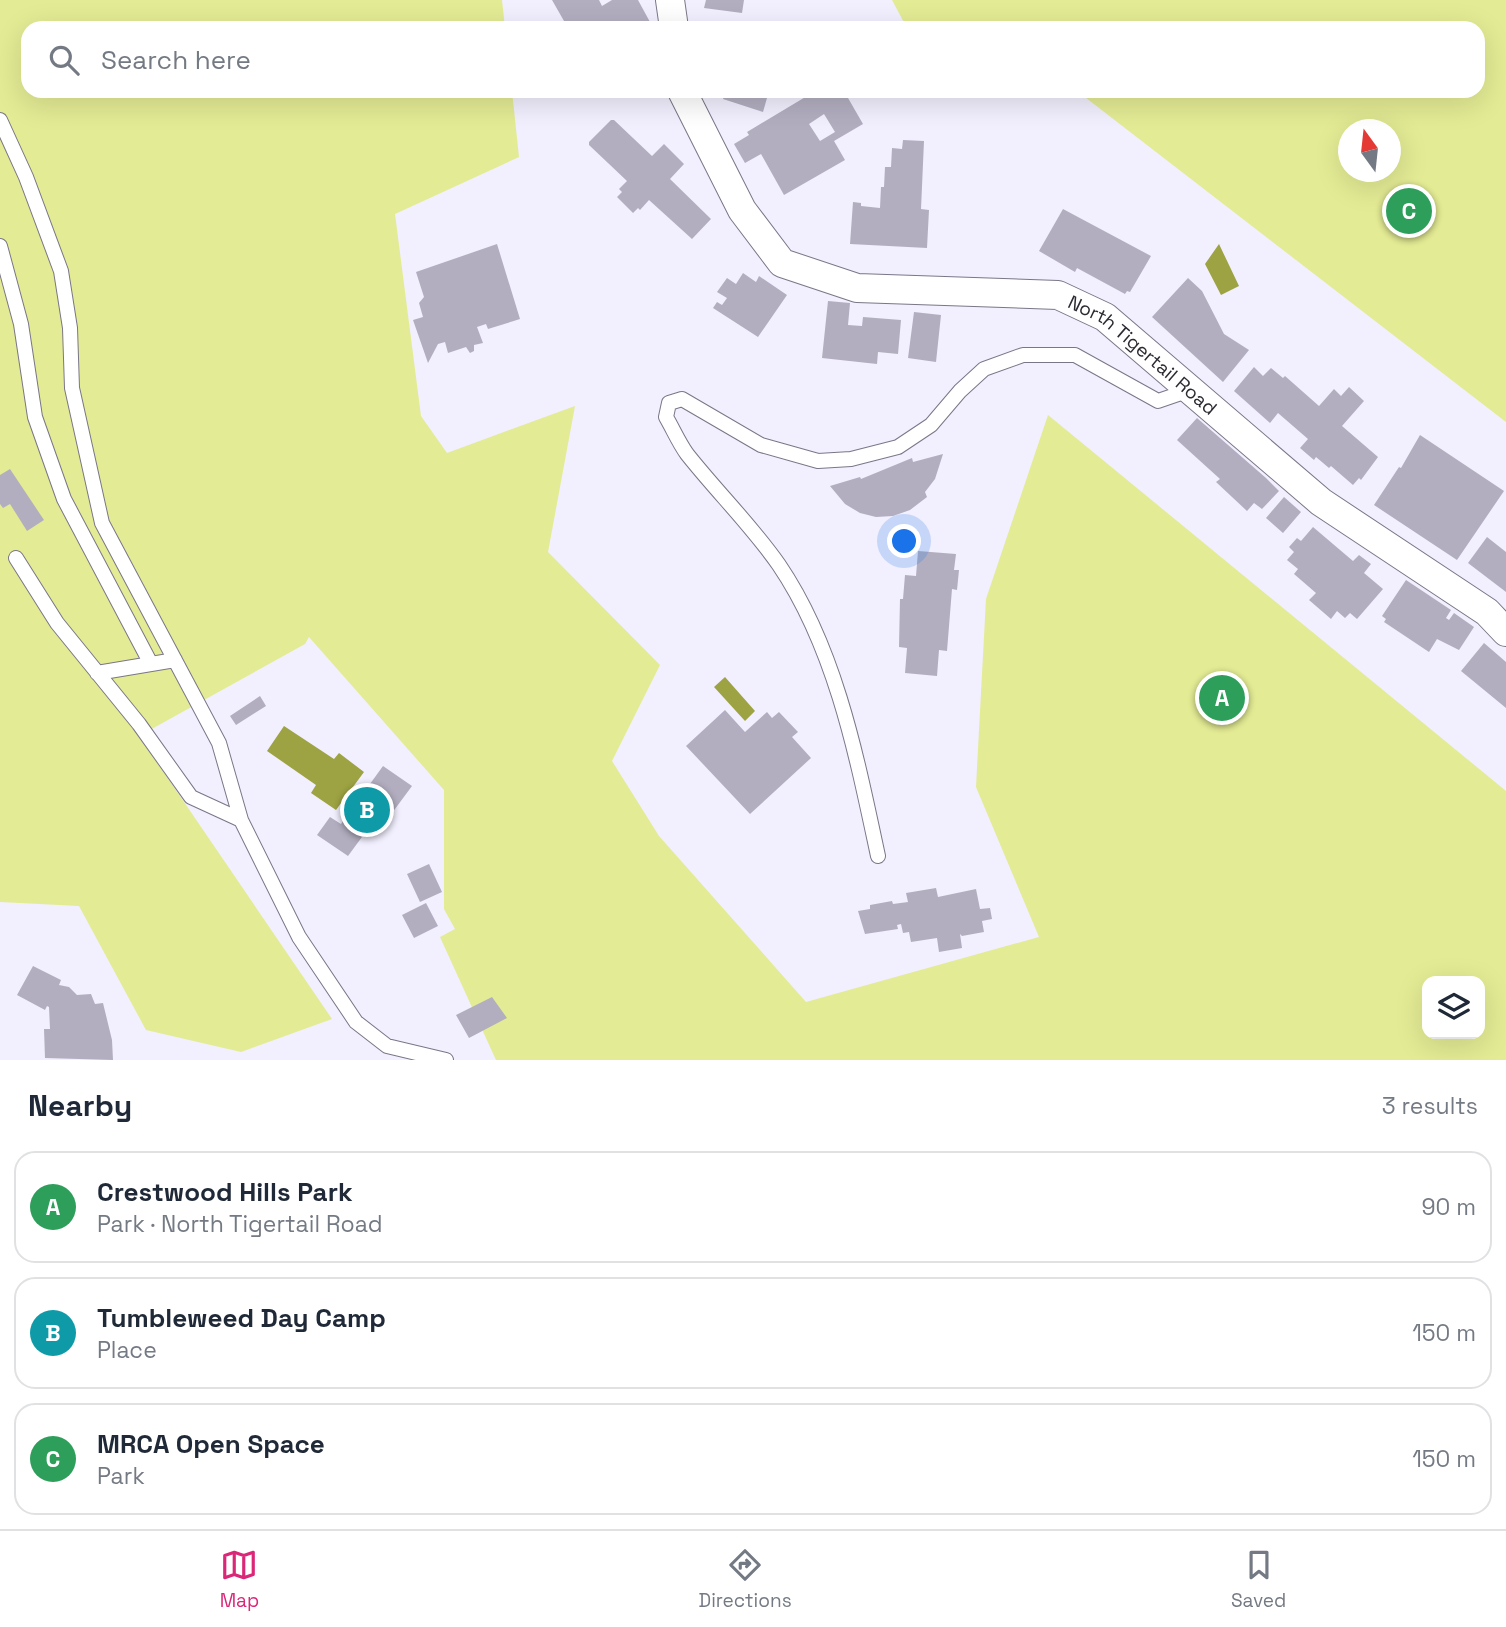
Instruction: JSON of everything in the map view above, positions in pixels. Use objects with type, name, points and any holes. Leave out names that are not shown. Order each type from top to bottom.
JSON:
[{"type":"street","points":[[670,0],[673,21]]},
{"type":"street","name":"North Tigertail Road","points":[[685,98],[741,210],[782,263],[857,288],[1058,295],[1105,317],[1321,502],[1487,611],[1506,632]]},
{"type":"lane","points":[[0,120],[26,177],[61,271],[70,328],[72,388],[102,523],[219,743],[241,820],[299,937],[356,1022],[387,1045],[446,1060]]},
{"type":"lane","points":[[0,246],[21,324],[35,417],[64,499],[151,664]]},
{"type":"lane","points":[[878,856],[858,759],[838,693],[806,615],[779,566],[686,452],[666,417],[669,403],[682,399],[761,445],[818,461],[851,459],[898,447],[931,425],[960,391],[985,369],[1023,355],[1075,355],[1158,401],[1190,390]]},
{"type":"lane","points":[[16,558],[57,623],[139,724],[191,797],[241,820]]},
{"type":"lane","points":[[97,673],[175,660]]},
{"type":"shaded area","points":[[0,0],[502,0],[504,21],[21,21],[21,98],[513,98],[519,157],[395,214],[421,416],[447,453],[575,406],[548,552],[660,665],[612,761],[659,836],[806,1002],[1039,937],[976,787],[986,599],[1048,415],[1506,791],[1506,1060],[496,1060],[440,937],[455,929],[444,909],[444,790],[309,637],[305,644],[139,736],[332,1019],[241,1052],[146,1030],[79,906],[0,902]]},
{"type":"shaded area","points":[[892,0],[1506,0],[1506,422],[1086,98],[1485,98],[1485,21],[903,21]]},
{"type":"shaded area","points":[[1219,244],[1239,286],[1221,295],[1205,264]]},
{"type":"shaded area","points":[[725,677],[755,711],[745,721],[714,687]]},
{"type":"shaded area","points":[[284,726],[334,759],[339,753],[364,772],[336,810],[311,793],[316,785],[267,751]]},
{"type":"building","points":[[552,0],[599,0],[602,6],[612,0],[638,0],[649,21],[564,21]]},
{"type":"building","points":[[706,0],[744,0],[742,13],[704,8]]},
{"type":"building","points":[[723,98],[767,98],[763,112]]},
{"type":"building","points":[[804,98],[848,98],[863,124],[834,141],[845,160],[784,195],[761,154],[745,163],[734,144],[749,135],[747,132]],"holes":[[[824,114],[835,132],[820,141],[809,124]]]},
{"type":"building","points":[[611,120],[652,156],[664,144],[684,164],[670,179],[711,219],[692,239],[649,200],[633,213],[617,197],[622,192],[619,189],[627,181],[589,145]]},
{"type":"building","points":[[903,140],[924,141],[921,209],[929,210],[927,248],[850,244],[853,202],[861,203],[861,206],[880,208],[885,167],[891,167],[892,148],[902,149]]},
{"type":"building","points":[[1063,209],[1151,256],[1130,292],[1125,294],[1077,268],[1075,272],[1039,251]]},
{"type":"building","points":[[497,244],[520,319],[488,329],[486,324],[477,327],[483,343],[474,345],[474,351],[470,353],[466,347],[448,353],[445,342],[438,344],[428,363],[413,320],[423,317],[419,303],[424,297],[416,272]]},
{"type":"building","points":[[743,273],[756,282],[759,276],[787,295],[758,337],[713,308],[717,302],[722,305],[727,298],[717,292],[727,278],[736,284]]},
{"type":"building","points":[[1188,278],[1202,291],[1224,334],[1249,350],[1223,382],[1152,317]]},
{"type":"building","points":[[828,301],[850,303],[848,325],[862,326],[863,317],[901,320],[898,354],[878,352],[877,364],[822,358]]},
{"type":"building","points":[[914,312],[941,315],[936,362],[908,358]]},
{"type":"building","points":[[1254,367],[1263,376],[1271,368],[1283,378],[1285,376],[1319,406],[1334,389],[1341,396],[1349,387],[1364,401],[1342,426],[1378,457],[1361,480],[1359,478],[1353,485],[1331,466],[1329,468],[1316,457],[1314,460],[1300,448],[1308,439],[1278,413],[1270,423],[1234,391]]},
{"type":"building","points":[[1197,418],[1279,491],[1262,509],[1254,503],[1247,511],[1216,482],[1220,479],[1177,440]]},
{"type":"building","points":[[1420,435],[1504,491],[1457,560],[1374,505],[1399,467],[1401,468]]},
{"type":"building","points":[[943,454],[935,479],[925,492],[927,497],[910,510],[893,516],[876,517],[860,513],[845,504],[830,486],[860,477],[861,479],[912,458],[913,462]]},
{"type":"building","points":[[10,469],[44,520],[27,531],[10,504],[3,508],[0,504],[0,475]]},
{"type":"building","points":[[1284,497],[1301,512],[1283,533],[1266,518]]},
{"type":"building","points":[[1313,527],[1353,561],[1359,555],[1371,564],[1364,573],[1383,589],[1357,619],[1350,613],[1345,618],[1337,611],[1331,619],[1309,600],[1316,593],[1294,574],[1298,569],[1287,560],[1294,552],[1289,547],[1297,538],[1301,541]]},
{"type":"building","points":[[1487,537],[1506,552],[1506,592],[1468,563]]},
{"type":"building","points":[[918,551],[956,554],[954,570],[959,570],[957,590],[952,589],[947,651],[939,650],[937,676],[905,673],[907,648],[899,647],[900,599],[903,599],[905,575],[916,576]]},
{"type":"building","points":[[1406,580],[1451,610],[1446,618],[1449,620],[1454,613],[1474,627],[1459,650],[1437,639],[1429,652],[1384,622],[1386,619],[1382,616]]},
{"type":"building","points":[[1484,643],[1506,662],[1506,708],[1461,671]]},
{"type":"building","points":[[260,696],[266,706],[236,725],[230,716]]},
{"type":"building","points":[[725,710],[745,732],[767,712],[772,718],[779,712],[798,732],[792,737],[811,758],[750,814],[686,746]]},
{"type":"building","points":[[383,766],[412,786],[392,813],[384,807],[348,856],[317,835],[330,817],[341,824]]},
{"type":"building","points":[[429,864],[442,892],[420,902],[407,874]]},
{"type":"building","points":[[936,888],[938,897],[976,889],[980,909],[990,908],[992,919],[982,921],[984,932],[962,936],[960,934],[962,948],[939,952],[937,938],[911,942],[909,932],[903,933],[901,924],[897,925],[898,929],[865,934],[858,911],[870,909],[870,905],[892,901],[893,904],[908,902],[906,893]]},
{"type":"building","points":[[426,903],[438,926],[414,938],[402,915]]},
{"type":"building","points":[[33,966],[61,980],[59,985],[69,987],[77,995],[91,994],[95,1004],[103,1003],[112,1040],[113,1060],[45,1058],[44,1029],[50,1029],[49,1007],[45,1010],[17,995]]},
{"type":"building","points":[[492,997],[507,1018],[469,1038],[456,1015]]},
{"type":"place","name":"MRCA Open Space","points":[[1409,211]]},
{"type":"place","name":"Crestwood Hills Park","points":[[1222,698]]},
{"type":"place","name":"Tumbleweed Day Camp","points":[[367,810]]}]
